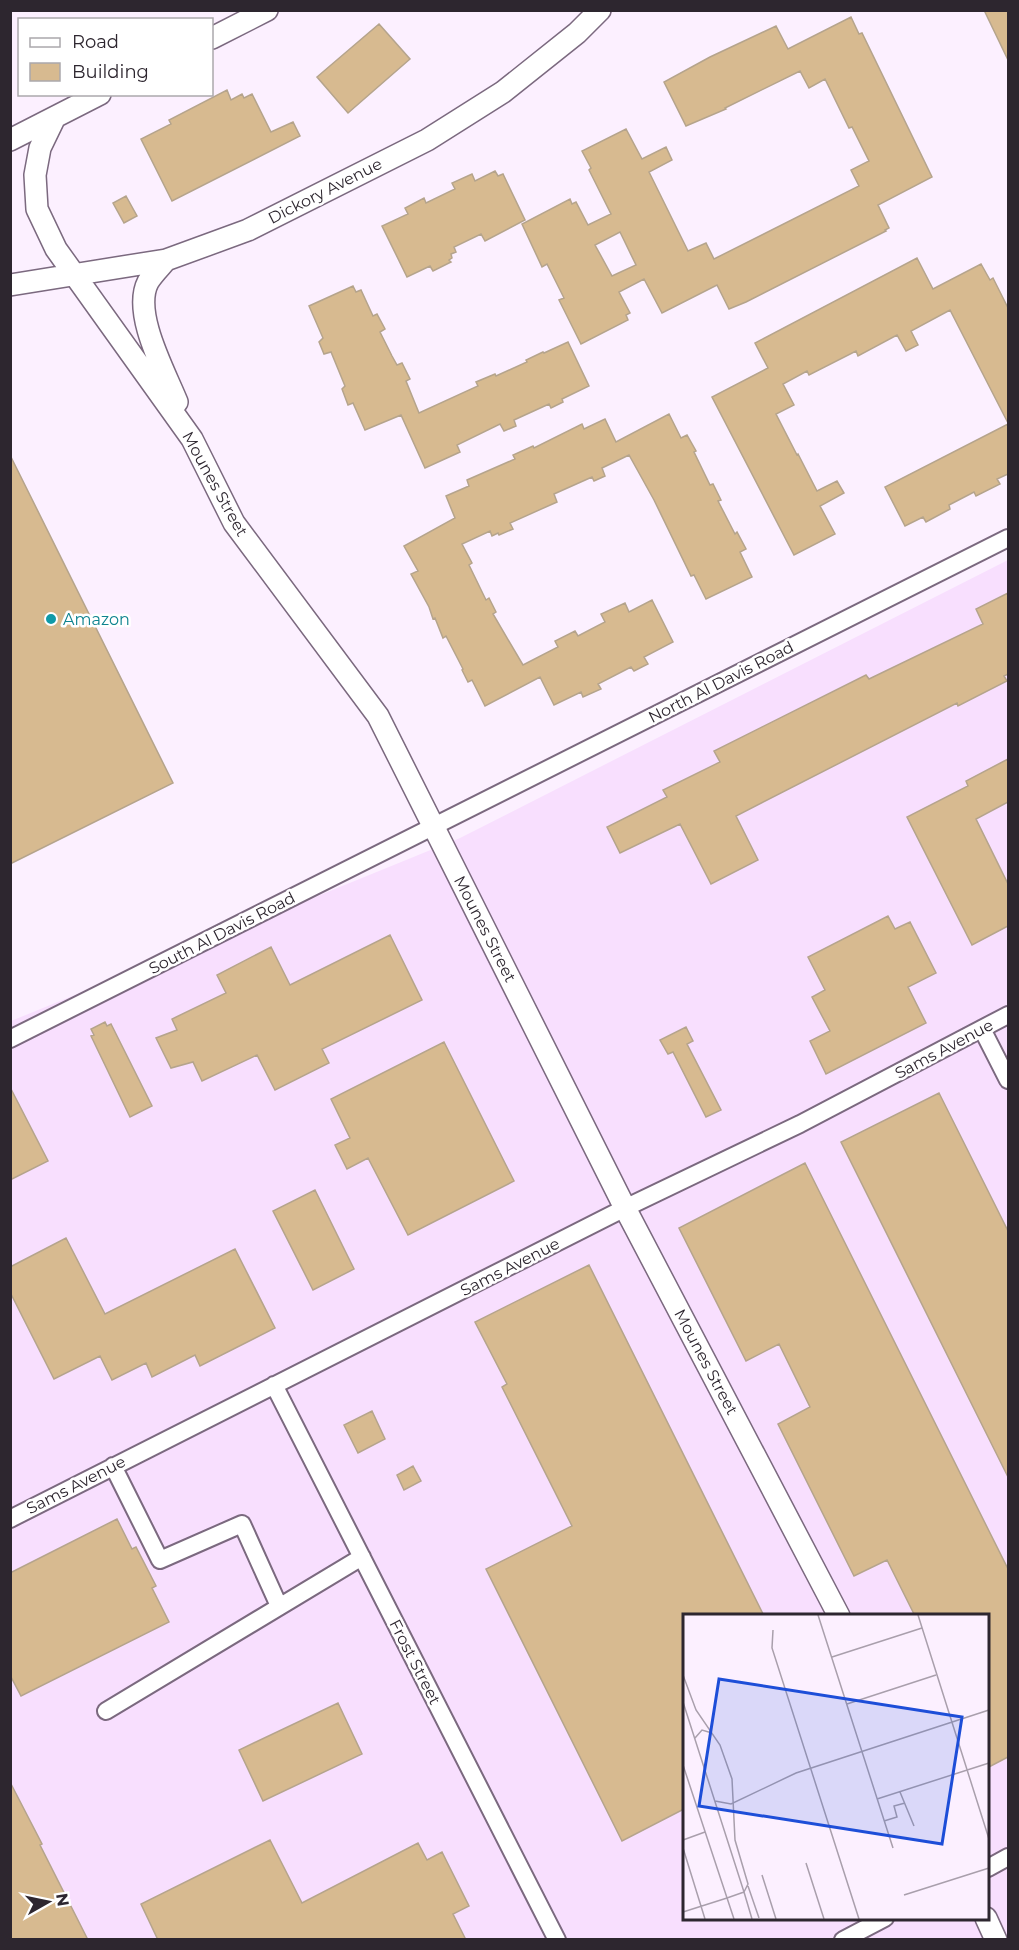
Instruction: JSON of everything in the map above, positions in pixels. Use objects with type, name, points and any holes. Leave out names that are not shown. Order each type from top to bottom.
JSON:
[{"type":"main road","points":[[213,37],[267,10]]},
{"type":"main road","points":[[577,33],[587,10]]},
{"type":"main road","name":"Dickory Avenue","points":[[10,285],[166,260],[248,230],[427,140],[503,92],[577,33],[600,10]]},
{"type":"main road","points":[[10,140],[96,96]]},
{"type":"main road","name":"Mounes Street","points":[[55,117],[40,148],[35,176],[37,208],[56,249],[77,275],[192,439],[234,523],[378,716],[625,1208],[838,1614]]},
{"type":"main road","points":[[166,260],[148,282],[142,302],[146,326],[192,439]]},
{"type":"main road","points":[[987,1920],[996,1940]]},
{"type":"street","name":"North Al Davis Road","points":[[433,827],[1008,538]]},
{"type":"street","name":"South Al Davis Road","points":[[10,1039],[433,827]]},
{"type":"street","name":"Sams Avenue","points":[[10,1519],[625,1208],[807,1120],[1008,1015]]},
{"type":"street","points":[[982,1029],[1008,1080]]},
{"type":"street","name":"Frost Street","points":[[274,1385],[556,1940]]},
{"type":"street","points":[[113,1466],[160,1560],[242,1524],[279,1606]]},
{"type":"street","points":[[106,1711],[362,1557]]},
{"type":"street","points":[[989,1867],[1008,1857]]},
{"type":"street","points":[[843,1940],[881,1920]]},
{"type":"shaded area","points":[[1008,560],[1008,1939],[11,1940],[11,1021],[460,838]]},
{"type":"building","points":[[984,10],[1008,10],[1008,60]]},
{"type":"building","points":[[851,17],[859,34],[862,33],[932,177],[878,205],[889,228],[886,231],[746,302],[729,309],[717,285],[662,313],[644,279],[619,292],[630,313],[626,315],[628,320],[581,344],[559,300],[564,298],[547,264],[542,267],[522,224],[570,199],[572,204],[576,202],[588,225],[611,214],[582,151],[626,129],[642,159],[666,147],[672,160],[649,172],[688,251],[706,243],[714,259],[859,186],[851,170],[869,161],[852,127],[849,128],[825,79],[809,88],[800,71],[726,109],[686,126],[664,82],[776,26],[788,49]],"holes":[[[620,232],[636,265],[612,276],[595,245]]]},
{"type":"building","points":[[379,24],[410,59],[348,113],[317,77]]},
{"type":"building","points":[[227,90],[231,100],[242,94],[244,98],[252,94],[271,132],[293,122],[300,136],[172,201],[141,139],[171,124],[169,120]]},
{"type":"building","points":[[495,171],[498,176],[503,174],[525,220],[485,241],[481,234],[454,247],[456,252],[451,254],[452,258],[449,260],[451,262],[433,271],[430,266],[407,277],[382,226],[408,214],[405,208],[424,198],[426,203],[455,189],[452,183],[472,174],[475,181]]},
{"type":"building","points":[[126,196],[137,216],[124,223],[113,203]]},
{"type":"building","points":[[917,258],[933,289],[981,264],[990,280],[993,278],[1008,308],[1008,423],[950,310],[911,331],[918,345],[906,351],[897,335],[858,356],[856,351],[809,375],[807,371],[783,384],[794,405],[776,414],[817,491],[837,481],[844,493],[820,506],[835,534],[794,555],[712,397],[768,368],[755,343]]},
{"type":"building","points":[[353,286],[356,292],[361,290],[373,316],[377,314],[385,329],[380,332],[397,365],[402,363],[410,379],[406,381],[419,413],[478,386],[476,382],[495,374],[496,376],[568,342],[589,386],[562,399],[563,402],[551,408],[549,404],[514,420],[516,426],[504,431],[500,424],[457,445],[460,452],[425,468],[401,415],[365,430],[353,403],[348,405],[342,389],[345,386],[331,352],[324,354],[319,342],[323,338],[309,306]]},
{"type":"building","points":[[669,414],[681,438],[687,435],[710,485],[713,484],[721,500],[718,501],[735,534],[737,532],[746,549],[740,552],[752,577],[706,599],[694,575],[691,576],[629,455],[602,468],[605,476],[594,481],[592,477],[554,494],[557,502],[510,523],[513,529],[492,536],[490,531],[462,544],[472,563],[469,565],[486,600],[489,598],[496,612],[493,614],[523,665],[558,647],[555,641],[575,631],[578,636],[605,622],[601,614],[625,603],[629,612],[652,600],[673,642],[644,657],[648,664],[634,671],[631,667],[598,684],[601,689],[583,697],[581,692],[554,705],[540,677],[485,706],[472,680],[468,682],[446,636],[443,638],[435,618],[433,619],[411,574],[418,571],[404,546],[455,518],[446,496],[469,486],[467,480],[515,459],[513,455],[533,446],[534,448],[582,424],[584,429],[605,419],[616,442]]},
{"type":"building","points":[[1008,424],[1008,474],[997,479],[1000,484],[976,496],[974,492],[949,505],[950,509],[926,522],[923,517],[905,526],[885,487]]},
{"type":"building","name":"Amazon","points":[[10,455],[173,783],[10,864]]},
{"type":"building","points":[[1008,593],[1008,674],[1004,676],[1007,681],[958,706],[957,703],[736,816],[758,860],[711,884],[680,824],[620,853],[607,827],[667,797],[663,790],[720,762],[714,751],[866,675],[869,679],[983,624],[976,609]]},
{"type":"building","points":[[1008,759],[1008,802],[976,819],[1008,884],[1008,926],[972,945],[907,817],[968,786],[966,781]]},
{"type":"building","points":[[888,916],[895,929],[910,922],[936,973],[908,987],[926,1023],[826,1074],[810,1041],[830,1031],[812,997],[825,990],[808,957]]},
{"type":"building","points":[[390,935],[422,1000],[322,1049],[329,1063],[275,1090],[257,1055],[202,1081],[193,1062],[171,1068],[156,1038],[177,1030],[172,1019],[226,993],[217,975],[271,947],[290,985]]},
{"type":"building","points":[[105,1022],[107,1026],[111,1024],[152,1106],[130,1117],[91,1036],[94,1035],[91,1029]]},
{"type":"building","points":[[686,1027],[693,1041],[687,1044],[721,1110],[706,1117],[673,1052],[668,1054],[660,1040]]},
{"type":"building","points":[[444,1042],[514,1181],[408,1235],[368,1158],[347,1169],[335,1145],[350,1138],[331,1099]]},
{"type":"building","points":[[10,1087],[48,1161],[10,1180]]},
{"type":"building","points":[[939,1093],[1008,1231],[1008,1477],[841,1142]]},
{"type":"building","points":[[805,1163],[1008,1569],[1008,1757],[989,1767],[989,1614],[914,1614],[887,1560],[854,1576],[778,1424],[810,1407],[779,1344],[746,1361],[679,1228]]},
{"type":"building","points":[[315,1190],[354,1269],[313,1290],[273,1211]]},
{"type":"building","points":[[66,1238],[105,1314],[235,1249],[275,1328],[200,1366],[195,1355],[152,1377],[146,1363],[112,1380],[100,1356],[54,1379],[10,1292],[10,1267]]},
{"type":"building","points":[[589,1265],[763,1614],[683,1614],[683,1810],[622,1841],[486,1569],[572,1526],[502,1387],[507,1384],[475,1322]]},
{"type":"building","points":[[372,1411],[385,1439],[358,1453],[344,1425]]},
{"type":"building","points":[[413,1466],[421,1481],[404,1490],[397,1475]]},
{"type":"building","points":[[117,1519],[132,1549],[136,1547],[156,1586],[152,1588],[169,1622],[21,1696],[10,1675],[10,1573]]},
{"type":"building","points":[[338,1703],[362,1754],[263,1801],[239,1750]]},
{"type":"building","points":[[10,1782],[42,1844],[40,1845],[88,1940],[10,1940]]},
{"type":"building","points":[[270,1840],[302,1903],[418,1843],[427,1860],[442,1852],[469,1906],[453,1914],[466,1940],[158,1940],[141,1904]]},
{"type":"place","name":"Amazon","points":[[51,619]]}]
